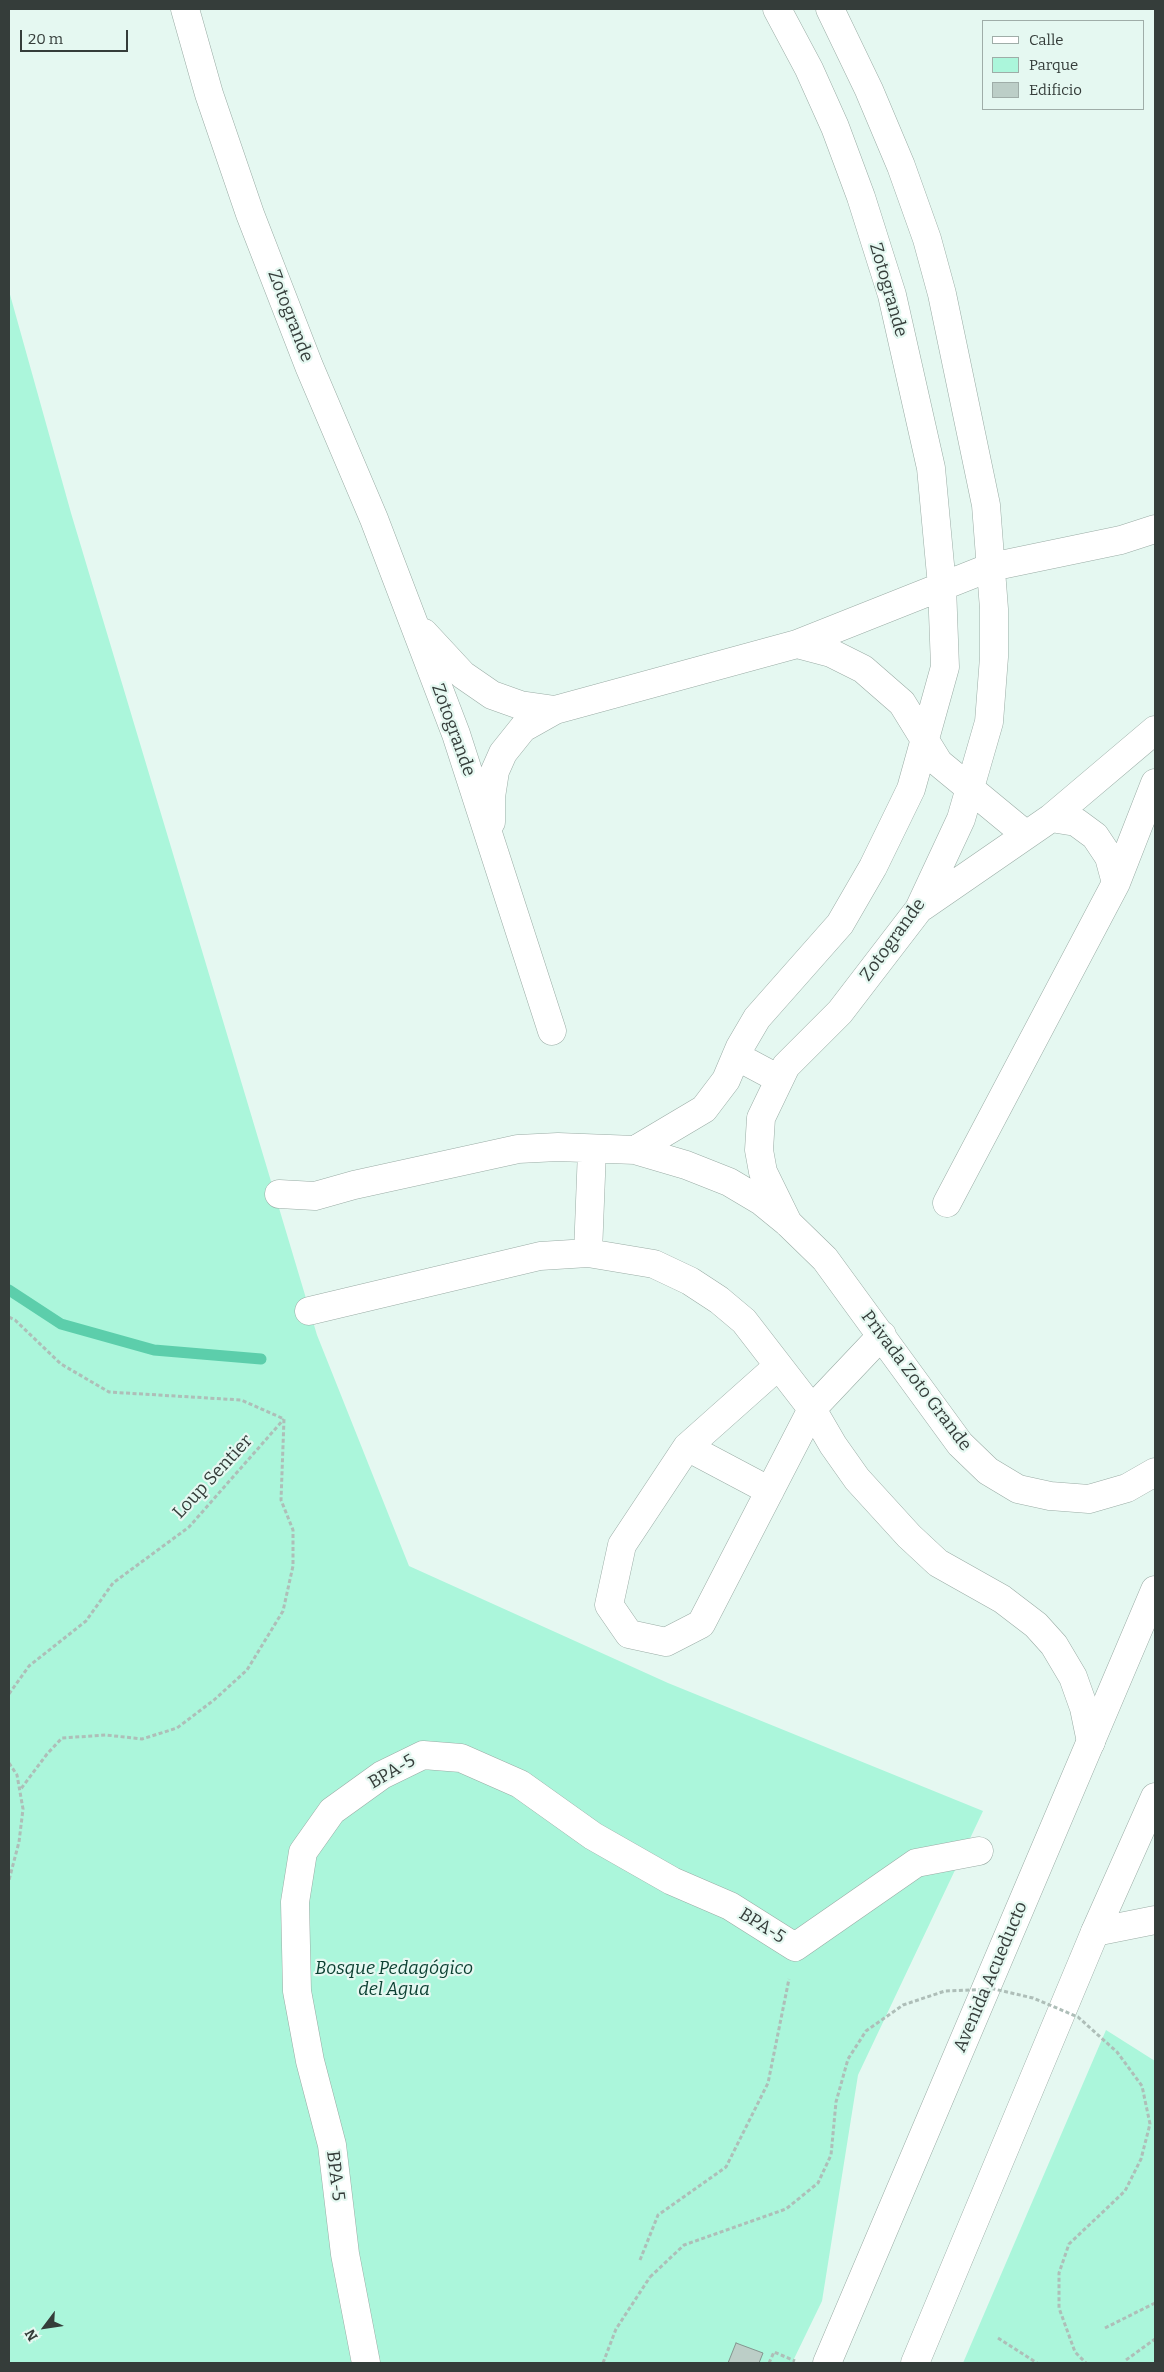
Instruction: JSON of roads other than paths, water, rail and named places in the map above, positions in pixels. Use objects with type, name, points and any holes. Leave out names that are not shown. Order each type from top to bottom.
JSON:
[{"type":"street","name":"Zotogrande","points":[[185,9],[209,94],[250,214],[309,366],[374,519],[456,734],[552,1031]]},
{"type":"street","name":"Zotogrande","points":[[635,1150],[704,1108],[726,1080],[736,1056],[757,1018],[840,924],[873,867],[911,789],[945,667],[942,586],[931,468],[892,296],[861,197],[835,127],[809,69],[777,9]]},
{"type":"street","name":"Zotogrande","points":[[788,1223],[763,1172],[759,1150],[761,1118],[786,1066],[840,1012],[919,909],[961,819],[989,722],[994,657],[994,610],[986,505],[955,348],[927,239],[901,166],[869,90],[830,9]]},
{"type":"street","name":"Zotogrande","points":[[492,844],[491,797],[495,771],[499,762],[523,728],[555,710],[797,644],[991,567],[1121,540],[1155,529]]},
{"type":"street","name":"Zotogrande","points":[[1121,540],[1155,544]]},
{"type":"street","name":"Zotogrande","points":[[411,617],[437,649],[463,675],[492,695],[520,705],[555,710]]},
{"type":"street","points":[[797,644],[831,653],[863,669],[902,703],[939,763],[1026,834]]},
{"type":"street","points":[[919,909],[1051,818],[1155,730]]},
{"type":"street","points":[[947,1203],[1116,883],[1155,782]]},
{"type":"street","points":[[1051,818],[1076,822],[1095,836],[1109,857],[1116,883]]},
{"type":"street","points":[[736,1056],[779,1079]]},
{"type":"street","points":[[280,1194],[316,1196],[518,1149],[558,1147],[592,1150],[635,1150],[686,1165],[729,1182],[761,1201],[788,1223]]},
{"type":"street","points":[[588,1253],[592,1150]]},
{"type":"street","name":"Privada Zoto Grande","points":[[788,1223],[825,1259],[960,1444],[988,1471],[1018,1489],[1050,1496],[1089,1499],[1128,1488],[1155,1472]]},
{"type":"street","points":[[309,1311],[499,1264],[540,1256],[588,1253],[654,1264],[690,1281],[719,1300],[744,1321],[812,1409],[833,1445],[857,1479],[909,1536],[938,1563],[1002,1599],[1036,1625],[1054,1645],[1073,1677],[1084,1708],[1091,1742]]},
{"type":"street","points":[[778,1366],[687,1447],[622,1545],[609,1605],[629,1634],[666,1642],[701,1624],[812,1409],[882,1335]]},
{"type":"street","points":[[687,1447],[770,1491]]},
{"type":"street","name":"Avenida Acueducto","points":[[827,2363],[1155,1590]]},
{"type":"street","name":"BPA-5","points":[[366,2363],[344,2254],[332,2145],[310,2061],[297,1990],[295,1902],[303,1852],[332,1811],[382,1775],[423,1755],[461,1758],[520,1784],[593,1836],[672,1881],[730,1906],[795,1947],[916,1863],[979,1851]]},
{"type":"street","points":[[915,2363],[1095,1932],[1155,1797]]},
{"type":"street","points":[[1095,1932],[1155,1920]]},
{"type":"waterway","points":[[9,1290],[61,1324],[154,1350],[261,1359]]},
{"type":"park label","name":"Bosque Pedagógico del Agua","points":[[394,1979]]}]
